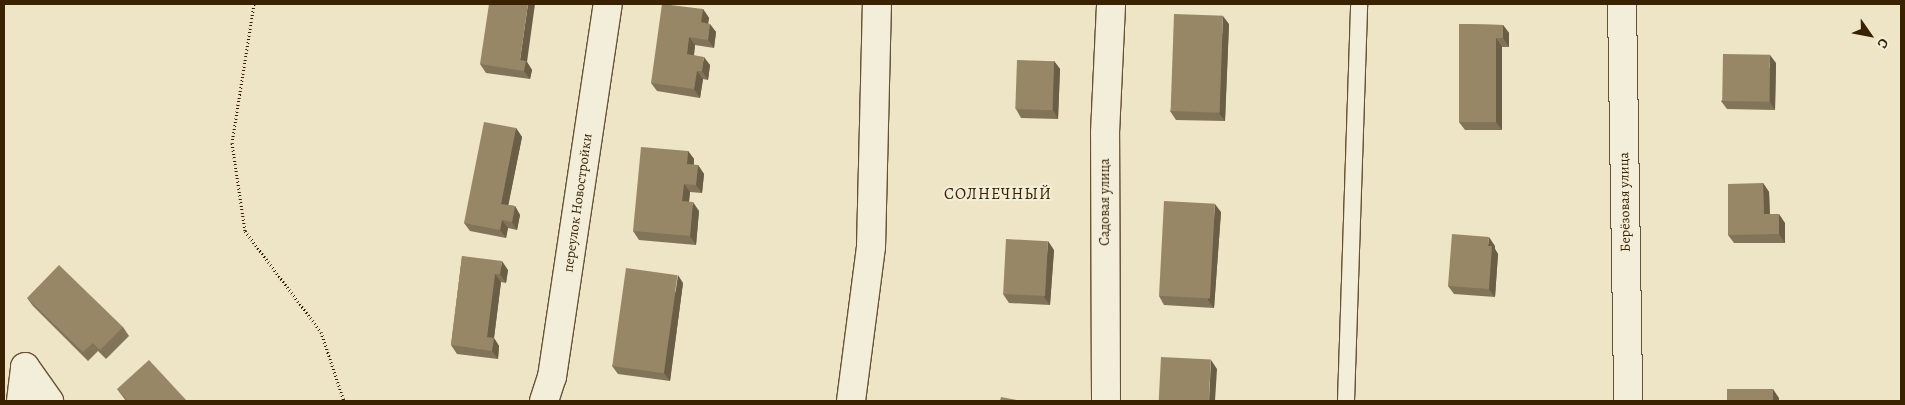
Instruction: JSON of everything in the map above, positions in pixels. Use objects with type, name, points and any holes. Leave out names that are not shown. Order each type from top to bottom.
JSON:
[{"type":"street","name":"переулок Новостройки","points":[[544,401],[552,377],[608,4]]},
{"type":"street","points":[[851,401],[871,248],[877,4]]},
{"type":"street","name":"Садовая улица","points":[[1106,401],[1105,133],[1111,4]]},
{"type":"street","name":"Берёзовая улица","points":[[1622,4],[1628,401]]},
{"type":"street","points":[[21,401],[25,367],[49,401]]},
{"type":"lane","points":[[1346,401],[1359,4]]},
{"type":"path","points":[[254,4],[232,143],[245,231],[321,332],[344,401]]},
{"type":"building","points":[[489,4],[528,4],[520,60],[526,61],[524,71],[480,64]]},
{"type":"building","points":[[662,4],[703,9],[701,22],[710,24],[708,40],[689,37],[687,54],[704,57],[702,71],[697,71],[694,89],[651,83]]},
{"type":"building","points":[[1174,14],[1223,16],[1220,113],[1171,111]]},
{"type":"building","points":[[1459,24],[1503,25],[1503,38],[1496,38],[1496,122],[1459,122]]},
{"type":"building","points":[[1723,54],[1770,55],[1769,102],[1722,101]]},
{"type":"building","points":[[1017,60],[1054,61],[1052,110],[1015,109]]},
{"type":"building","points":[[484,122],[516,128],[501,204],[515,206],[512,222],[502,220],[500,230],[464,223]]},
{"type":"building","points":[[641,147],[688,151],[687,164],[698,165],[696,185],[684,184],[682,201],[693,202],[690,236],[633,231]]},
{"type":"building","points":[[1763,183],[1764,214],[1779,214],[1779,234],[1728,235],[1728,184]]},
{"type":"building","points":[[1164,201],[1215,204],[1210,299],[1159,296]]},
{"type":"building","points":[[1452,234],[1489,237],[1488,246],[1492,246],[1489,289],[1448,286]]},
{"type":"building","points":[[1006,239],[1048,241],[1045,296],[1003,294]]},
{"type":"building","points":[[462,256],[502,261],[500,274],[495,274],[487,337],[494,338],[492,351],[451,345]]},
{"type":"building","points":[[59,265],[123,327],[100,350],[93,343],[83,352],[27,298]]},
{"type":"building","points":[[626,268],[677,275],[664,373],[612,366]]},
{"type":"building","points":[[1161,357],[1211,360],[1209,401],[1159,401]]},
{"type":"building","points":[[149,360],[187,401],[128,401],[117,389]]},
{"type":"building","points":[[1727,389],[1773,389],[1773,401],[1727,401]]},
{"type":"building","points":[[1001,397],[1022,401],[1000,401]]},
{"type":"district","name":"СОЛНЕЧНЫЙ","points":[[998,194]]}]
